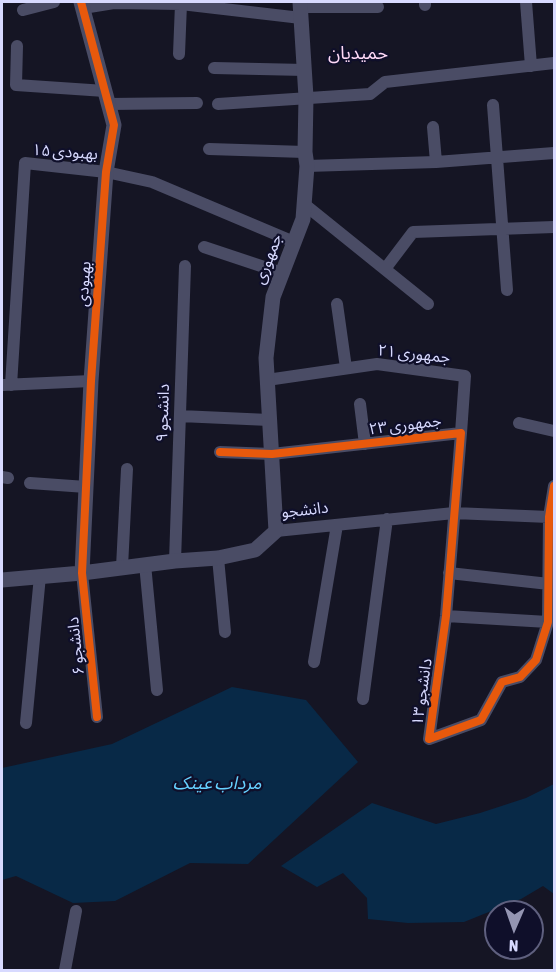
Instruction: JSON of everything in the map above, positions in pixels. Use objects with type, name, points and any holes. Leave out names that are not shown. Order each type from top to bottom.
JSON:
[{"type":"street","points":[[23,10],[54,2]]},
{"type":"street","points":[[526,2],[531,66]]},
{"type":"street","points":[[179,54],[181,4]]},
{"type":"street","points":[[82,5],[181,4],[301,9],[378,7]]},
{"type":"street","name":"بهبودی","points":[[82,5],[114,125],[106,172],[91,381],[82,573]]},
{"type":"street","name":"جمهوری","points":[[276,531],[266,358],[273,297],[303,219],[306,97],[301,9]]},
{"type":"street","points":[[17,46],[16,85],[107,98],[197,103]]},
{"type":"street","points":[[218,104],[370,94],[385,81],[555,63]]},
{"type":"street","points":[[214,68],[305,70]]},
{"type":"street","points":[[493,105],[507,290]]},
{"type":"street","points":[[433,127],[436,162]]},
{"type":"street","points":[[208,149],[306,159],[436,162],[555,153]]},
{"type":"street","name":"بهبودی ۱۵","points":[[6,385],[25,163],[106,172]]},
{"type":"street","points":[[106,172],[152,182],[294,242]]},
{"type":"street","points":[[304,204],[428,304]]},
{"type":"street","points":[[385,269],[413,232],[555,227]]},
{"type":"street","points":[[204,247],[282,273]]},
{"type":"street","name":"دانشجو ۹","points":[[175,561],[185,266]]},
{"type":"street","points":[[337,304],[346,369]]},
{"type":"street","name":"جمهوری ۲۱","points":[[267,380],[377,364],[465,376],[460,433]]},
{"type":"street","points":[[6,385],[91,381]]},
{"type":"street","points":[[360,404],[365,444]]},
{"type":"street","points":[[180,416],[270,420]]},
{"type":"street","points":[[519,423],[555,431]]},
{"type":"street","name":"جمهوری ۲۳","points":[[220,452],[272,454],[460,433],[454,513]]},
{"type":"street","points":[[122,567],[126,469]]},
{"type":"street","points":[[30,483],[86,488]]},
{"type":"street","name":"دانشجو ۱۳","points":[[454,513],[446,616],[429,739],[481,720],[502,682],[520,677],[536,660],[548,622],[549,517],[555,486]]},
{"type":"street","name":"دانشجو","points":[[2,580],[218,558],[255,550],[276,531],[454,513],[549,517]]},
{"type":"street","points":[[363,699],[387,519]]},
{"type":"street","points":[[314,662],[337,525]]},
{"type":"street","points":[[218,558],[225,632]]},
{"type":"street","points":[[145,564],[157,690]]},
{"type":"street","name":"دانشجو ۶","points":[[82,573],[97,717]]},
{"type":"street","points":[[449,573],[549,584]]},
{"type":"street","points":[[26,723],[40,576]]},
{"type":"street","points":[[446,616],[548,622]]},
{"type":"street","points":[[65,970],[76,910]]},
{"type":"water","name":"مرداب عینک","points":[[232,687],[306,700],[358,762],[248,864],[190,863],[115,901],[73,903],[16,876],[2,880],[2,768],[112,744]]},
{"type":"water","points":[[554,784],[554,894],[543,886],[519,900],[484,900],[484,914],[464,922],[408,923],[368,919],[367,898],[343,873],[317,887],[281,866],[372,803],[436,824],[526,798]]},
{"type":"cycle path","points":[[81,2],[114,125],[106,172],[91,381],[82,573],[97,717]]},
{"type":"cycle path","points":[[220,452],[272,454],[461,433],[446,616],[429,739],[481,720],[502,682],[520,677],[536,660],[548,622],[549,517],[554,486]]},
{"type":"district","name":"حمیدیان","points":[[358,53]]}]
